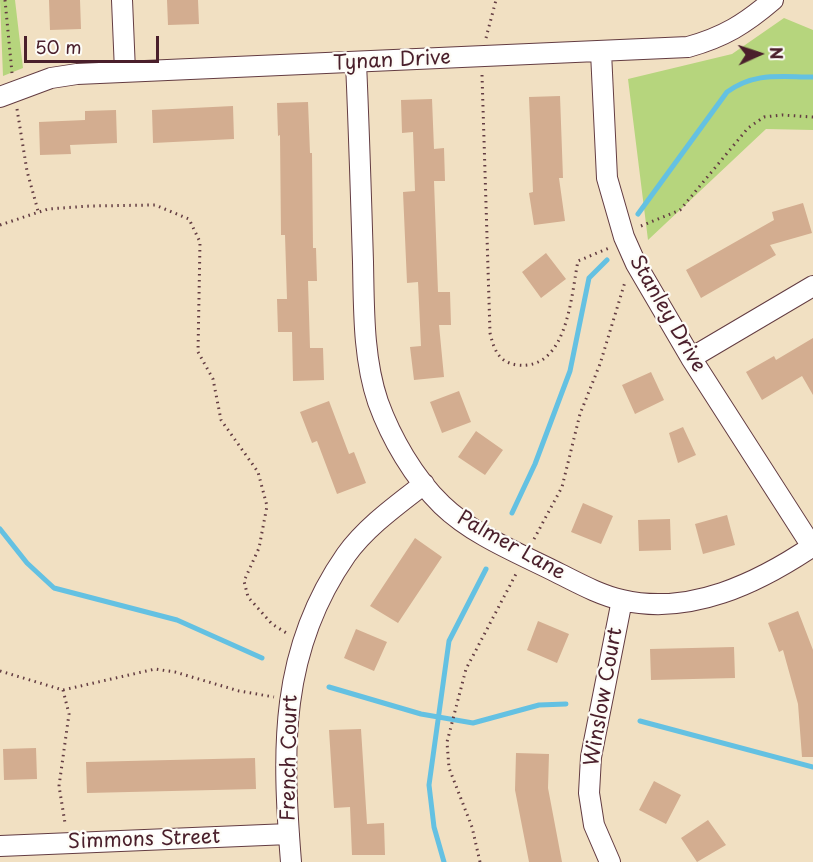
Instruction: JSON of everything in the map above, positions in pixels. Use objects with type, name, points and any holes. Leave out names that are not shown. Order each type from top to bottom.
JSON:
[{"type":"street","points":[[122,0],[125,71]]},
{"type":"street","name":"Tynan Drive","points":[[0,97],[51,78],[125,71],[662,50],[705,42],[746,23],[774,0]]},
{"type":"street","name":"Stanley Drive","points":[[601,52],[607,178],[614,212],[636,264],[691,358],[813,547]]},
{"type":"street","name":"Palmer Lane","points":[[356,63],[365,316],[369,362],[378,401],[396,442],[423,484],[443,506],[490,538],[593,590],[622,600],[643,603],[694,601],[729,591],[759,578],[813,547]]},
{"type":"street","points":[[691,358],[813,286]]},
{"type":"street","name":"French Court","points":[[291,862],[288,699],[302,639],[319,600],[347,554],[381,518],[423,484]]},
{"type":"street","name":"Winslow Court","points":[[610,862],[594,825],[589,793],[591,757],[622,600]]},
{"type":"street","name":"Simmons Street","points":[[0,846],[289,834]]},
{"type":"path","points":[[485,39],[496,0]]},
{"type":"path","points":[[482,73],[490,333],[495,353],[506,362],[519,365],[531,364],[551,353],[563,335],[578,261],[609,248]]},
{"type":"path","points":[[638,227],[680,210],[748,128],[764,117],[783,115],[813,117]]},
{"type":"path","points":[[0,225],[48,209],[90,206],[155,205],[189,219],[201,242],[198,352],[213,379],[221,420],[258,472],[267,506],[259,548],[244,581],[248,597],[272,624],[302,639]]},
{"type":"path","points":[[534,539],[562,487],[580,414],[600,364],[625,280]]},
{"type":"path","points":[[480,862],[472,827],[449,768],[447,742],[466,669],[518,571]]},
{"type":"path","points":[[0,671],[63,690],[155,669],[239,691],[288,699]]},
{"type":"path","points":[[63,690],[69,714],[59,786],[65,823]]},
{"type":"green space","points":[[0,0],[15,0],[23,68],[3,76]]},
{"type":"green space","points":[[784,18],[813,30],[813,130],[766,129],[648,240],[628,79],[732,54]]},
{"type":"building","points":[[49,0],[80,0],[81,29],[50,30]]},
{"type":"building","points":[[167,0],[198,0],[199,24],[168,25]]},
{"type":"building","points":[[560,96],[563,178],[559,178],[565,221],[534,225],[529,193],[533,192],[529,97]]},
{"type":"building","points":[[432,99],[434,149],[444,148],[445,181],[434,181],[438,292],[450,292],[451,325],[439,325],[444,377],[414,380],[410,347],[421,346],[418,282],[407,283],[403,192],[415,191],[413,132],[402,133],[401,100]]},
{"type":"building","points":[[308,102],[310,153],[312,153],[313,248],[316,248],[317,281],[308,281],[310,348],[323,348],[324,380],[293,381],[292,332],[278,332],[277,299],[287,299],[285,235],[281,235],[280,135],[278,136],[277,103]]},
{"type":"building","points":[[233,106],[234,139],[153,143],[152,110]]},
{"type":"building","points":[[116,110],[117,143],[70,145],[71,154],[40,155],[39,122],[85,120],[85,111]]},
{"type":"building","points":[[803,203],[812,233],[770,245],[776,255],[701,298],[686,270],[774,220],[772,212]]},
{"type":"building","points":[[546,253],[566,279],[541,298],[522,272]]},
{"type":"building","points":[[813,338],[813,395],[802,376],[762,400],[746,372],[774,356],[776,360]]},
{"type":"building","points":[[651,372],[664,400],[635,414],[622,385]]},
{"type":"building","points":[[459,391],[471,422],[442,433],[430,402]]},
{"type":"building","points":[[329,401],[349,454],[354,452],[366,483],[337,494],[317,441],[312,443],[300,412]]},
{"type":"building","points":[[683,427],[696,455],[678,463],[669,433]]},
{"type":"building","points":[[476,431],[503,450],[485,475],[458,457]]},
{"type":"building","points":[[583,503],[613,516],[601,544],[571,532]]},
{"type":"building","points":[[727,515],[735,545],[703,554],[695,524]]},
{"type":"building","points":[[670,519],[671,550],[639,551],[638,520]]},
{"type":"building","points":[[415,538],[442,557],[398,623],[370,606]]},
{"type":"building","points":[[798,611],[813,650],[813,757],[802,757],[798,704],[783,650],[779,652],[768,623]]},
{"type":"building","points":[[538,621],[569,634],[557,663],[527,650]]},
{"type":"building","points":[[356,629],[387,642],[374,671],[344,658]]},
{"type":"building","points":[[734,647],[735,678],[651,680],[650,649]]},
{"type":"building","points":[[361,729],[367,824],[384,823],[385,855],[352,855],[350,807],[334,808],[329,730]]},
{"type":"building","points":[[36,748],[37,779],[4,780],[3,749]]},
{"type":"building","points":[[516,753],[549,754],[548,788],[562,862],[529,862],[515,790]]},
{"type":"building","points":[[255,758],[256,789],[87,793],[86,762]]},
{"type":"building","points":[[654,781],[681,795],[666,824],[639,810]]},
{"type":"building","points":[[708,820],[726,845],[697,862],[681,838]]},
{"type":"waterway","points":[[638,214],[727,92],[758,78],[813,77]]},
{"type":"waterway","points":[[512,513],[535,464],[570,371],[589,278],[607,260]]},
{"type":"waterway","points":[[0,529],[27,563],[54,588],[177,620],[262,658]]},
{"type":"waterway","points":[[444,862],[434,827],[429,785],[449,641],[486,569]]},
{"type":"waterway","points":[[329,687],[421,714],[473,723],[539,705],[566,704]]},
{"type":"waterway","points":[[640,721],[813,767]]}]
